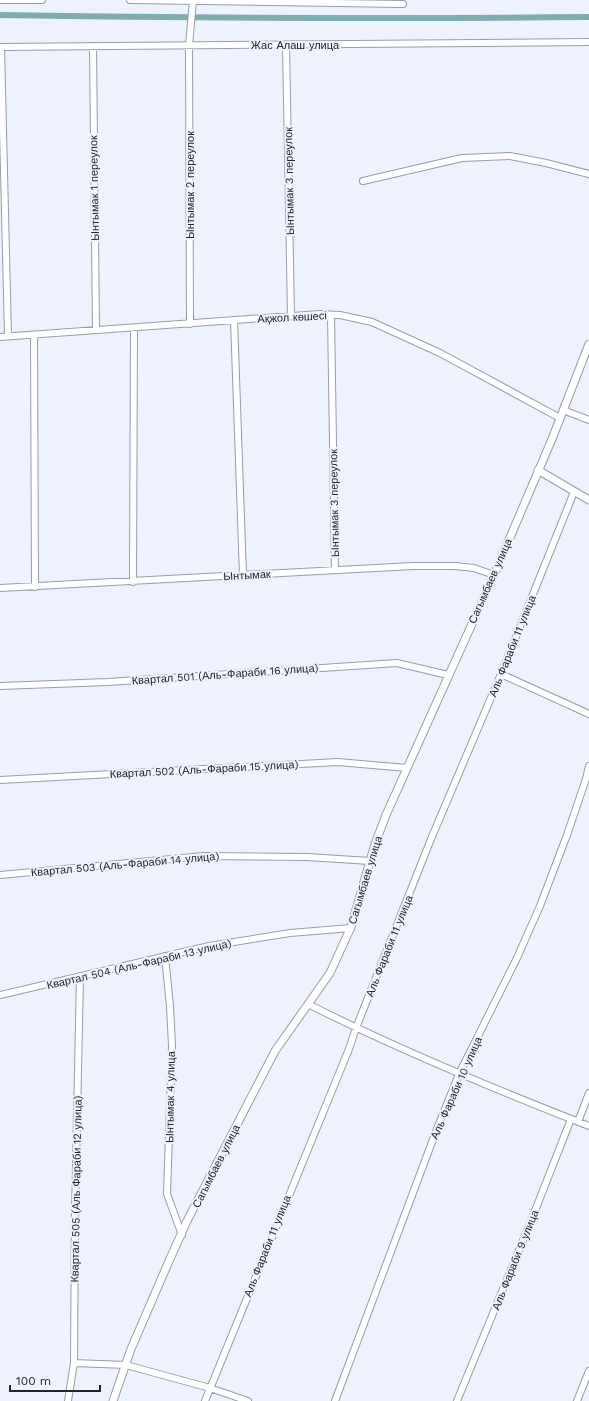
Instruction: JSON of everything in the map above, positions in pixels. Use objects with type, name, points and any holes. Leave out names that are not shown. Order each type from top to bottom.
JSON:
[{"type":"street","points":[[0,0],[42,0]]},
{"type":"street","points":[[130,0],[403,4]]},
{"type":"street","name":"Ынтымак 2 переулок","points":[[190,324],[189,46],[193,1]]},
{"type":"street","name":"Жас Алаш улица","points":[[0,47],[589,42]]},
{"type":"street","name":"Ынтымак 3 переулок","points":[[286,45],[291,316]]},
{"type":"street","name":"Ынтымак 1 переулок","points":[[92,46],[96,330]]},
{"type":"street","points":[[0,47],[8,336]]},
{"type":"street","points":[[363,181],[462,158],[510,156],[546,162],[589,174]]},
{"type":"street","name":"Ынтымак 3 переулок","points":[[331,315],[334,570]]},
{"type":"street","name":"Ақжол көшесі","points":[[0,337],[291,316],[340,315],[372,322],[440,353],[560,418]]},
{"type":"street","points":[[234,320],[243,575]]},
{"type":"street","points":[[133,582],[134,328]]},
{"type":"street","points":[[34,335],[35,587]]},
{"type":"street","name":"Сагымбаев улица","points":[[113,1401],[168,1261],[187,1222],[275,1051],[330,973],[351,928],[370,860],[386,815],[494,575],[560,418],[589,344]]},
{"type":"street","points":[[563,410],[589,420]]},
{"type":"street","points":[[538,470],[589,500]]},
{"type":"street","name":"Аль Фараби 11 улица","points":[[204,1401],[349,1049],[431,839],[501,674],[574,492]]},
{"type":"street","name":"Ынтымак","points":[[0,588],[413,566],[455,566],[474,568],[494,575]]},
{"type":"street","name":"Квартал 501 (Аль-Фараби 16 улица)","points":[[0,686],[108,682],[398,663],[448,675]]},
{"type":"street","points":[[501,674],[589,714]]},
{"type":"street","name":"Квартал 502 (Аль-Фараби 15 улица)","points":[[0,780],[338,762],[407,768]]},
{"type":"street","name":"Аль Фараби 10 улица","points":[[335,1401],[429,1148],[459,1074],[517,958],[540,906],[567,834],[589,766]]},
{"type":"street","name":"Квартал 503 (Аль-Фараби 14 улица)","points":[[0,875],[204,856],[307,856],[370,860]]},
{"type":"street","name":"Квартал 504 (Аль-Фараби 13 улица)","points":[[0,995],[209,946],[290,933],[351,928]]},
{"type":"street","name":"Ынтымак 4 улица","points":[[165,956],[172,1045],[168,1194],[182,1235]]},
{"type":"street","name":"Квартал 505 (Аль Фараби 12 улица)","points":[[68,1401],[74,1363],[75,1213],[80,976]]},
{"type":"street","points":[[308,1004],[356,1028],[459,1074],[589,1126]]},
{"type":"street","name":"Аль Фараби 9 улица","points":[[457,1401],[528,1228],[574,1121],[589,1093]]},
{"type":"street","points":[[74,1363],[126,1365],[210,1388],[248,1401]]},
{"type":"street","points":[[577,1401],[589,1371]]},
{"type":"waterway","points":[[0,15],[294,18],[589,17]]}]
